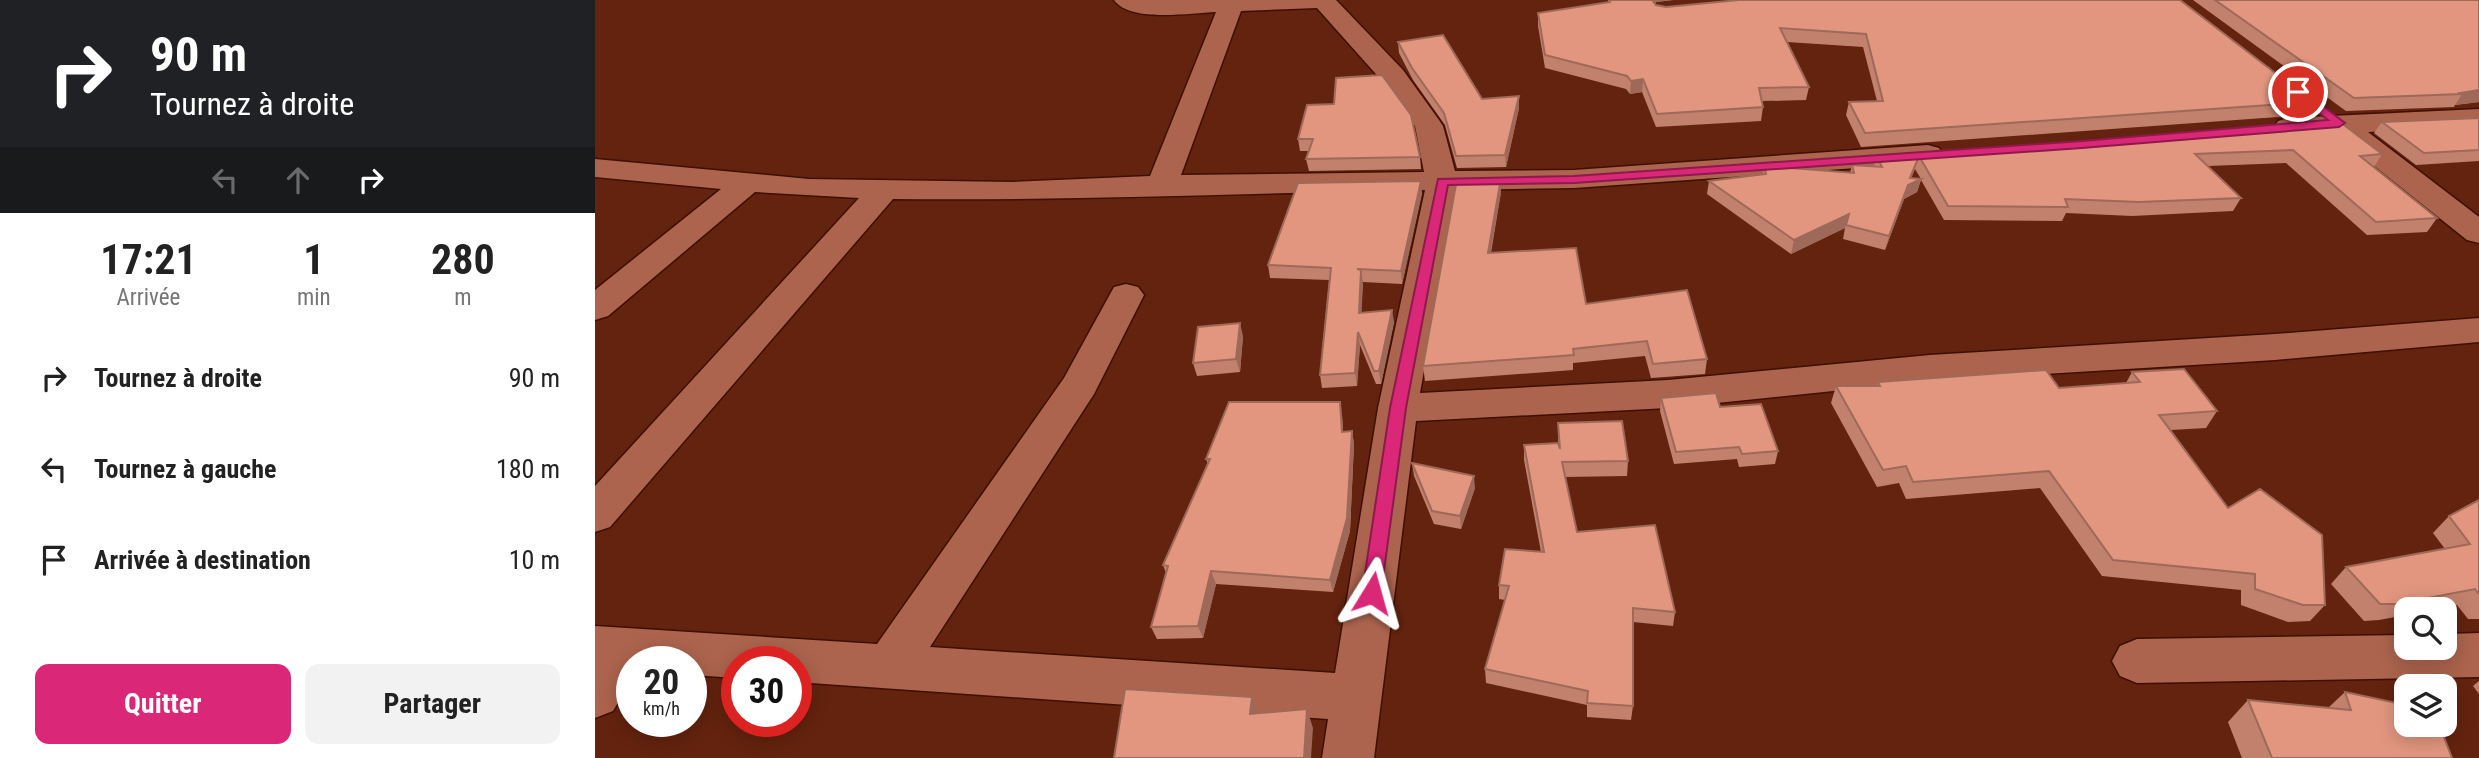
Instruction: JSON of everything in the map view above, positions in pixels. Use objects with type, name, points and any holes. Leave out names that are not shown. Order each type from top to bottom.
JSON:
[{"type":"street","points":[[1126,0],[1132,5],[1153,7],[1232,1],[1323,0],[1393,76],[1429,126],[1442,182],[1398,408],[1348,758]]},
{"type":"street","points":[[1162,185],[1232,1]]},
{"type":"street","points":[[2306,99],[2479,233]]},
{"type":"street","points":[[2257,130],[2339,123],[2479,118]]},
{"type":"street","points":[[595,168],[809,188],[1013,191],[1162,185],[1574,179],[1961,152]]},
{"type":"street","points":[[595,308],[750,182]]},
{"type":"street","points":[[595,515],[885,189]]},
{"type":"street","points":[[889,668],[1080,384],[1126,295]]},
{"type":"street","points":[[1398,408],[1668,394],[1930,368],[2275,347],[2479,330]]},
{"type":"street","points":[[595,695],[609,648],[1357,698]]},
{"type":"street","points":[[2137,661],[2479,654]]},
{"type":"building","points":[[1609,0],[1652,0],[1656,5],[1666,7],[1739,0],[2180,0],[2313,102],[1865,133],[1849,102],[1883,101],[1866,34],[1780,28],[1809,87],[1759,88],[1763,107],[1657,114],[1643,79],[1631,81],[1627,76],[1545,55],[1538,13],[1610,2]]},
{"type":"building","points":[[2215,0],[2479,0],[2479,90],[2460,93],[2462,94],[2354,98]]},
{"type":"building","points":[[1443,35],[1482,99],[1519,96],[1505,155],[1456,156],[1444,113],[1412,68],[1398,42]]},
{"type":"building","points":[[1382,75],[1411,115],[1420,157],[1306,159],[1313,139],[1298,139],[1307,105],[1334,104],[1336,78]]},
{"type":"building","points":[[2479,118],[2479,150],[2424,153],[2382,122]]},
{"type":"building","points":[[2340,122],[2382,154],[2360,156],[2437,218],[2376,222],[2293,150],[2195,154],[2241,198],[2139,202],[2065,199],[2068,207],[1948,206],[1919,156],[1910,178],[1921,179],[1908,185],[1889,236],[1846,225],[1849,214],[1794,240],[1709,181],[1766,174],[1764,166],[1854,173],[1852,165],[1882,167],[1877,157]]},
{"type":"building","points":[[1501,178],[1488,253],[1576,248],[1586,304],[1687,290],[1707,359],[1653,364],[1647,341],[1573,349],[1574,355],[1423,366],[1457,179]]},
{"type":"building","points":[[1421,181],[1401,271],[1357,269],[1361,270],[1359,313],[1392,310],[1379,371],[1374,371],[1358,332],[1355,373],[1320,375],[1331,268],[1268,265],[1298,183]]},
{"type":"building","points":[[1240,323],[1236,359],[1193,363],[1198,327]]},
{"type":"building","points":[[2184,369],[2217,411],[2159,415],[2228,508],[2260,489],[2322,535],[2325,605],[2303,605],[2255,589],[2255,574],[2113,560],[2049,471],[1913,482],[1906,466],[1883,470],[1836,386],[1880,386],[1878,382],[2046,370],[2059,388],[2140,382],[2132,372]]},
{"type":"building","points":[[1716,393],[1720,407],[1761,404],[1778,451],[1742,454],[1739,447],[1676,452],[1661,398]]},
{"type":"building","points":[[1229,402],[1340,402],[1342,432],[1352,431],[1347,518],[1330,580],[1211,571],[1198,626],[1151,627],[1168,566],[1163,565],[1210,459],[1206,459]]},
{"type":"building","points":[[1622,421],[1628,461],[1562,462],[1577,532],[1655,525],[1675,612],[1633,608],[1633,706],[1587,703],[1588,691],[1485,669],[1509,586],[1499,585],[1505,549],[1544,552],[1524,445],[1558,443],[1560,449],[1558,423]]},
{"type":"building","points":[[1412,463],[1474,476],[1460,516],[1432,511]]},
{"type":"building","points":[[2479,500],[2479,594],[2475,589],[2433,597],[2394,597],[2394,604],[2380,604],[2346,567],[2470,544],[2449,516]]},
{"type":"building","points":[[1125,689],[1252,697],[1250,714],[1307,709],[1304,758],[1114,758]]},
{"type":"building","points":[[2345,692],[2394,702],[2394,737],[2444,737],[2452,758],[2272,758],[2248,700],[2351,710]]},
{"type":"route","points":[[1372,593],[1398,408],[1442,182],[1574,179],[2082,144],[2339,123],[2298,92]]}]
